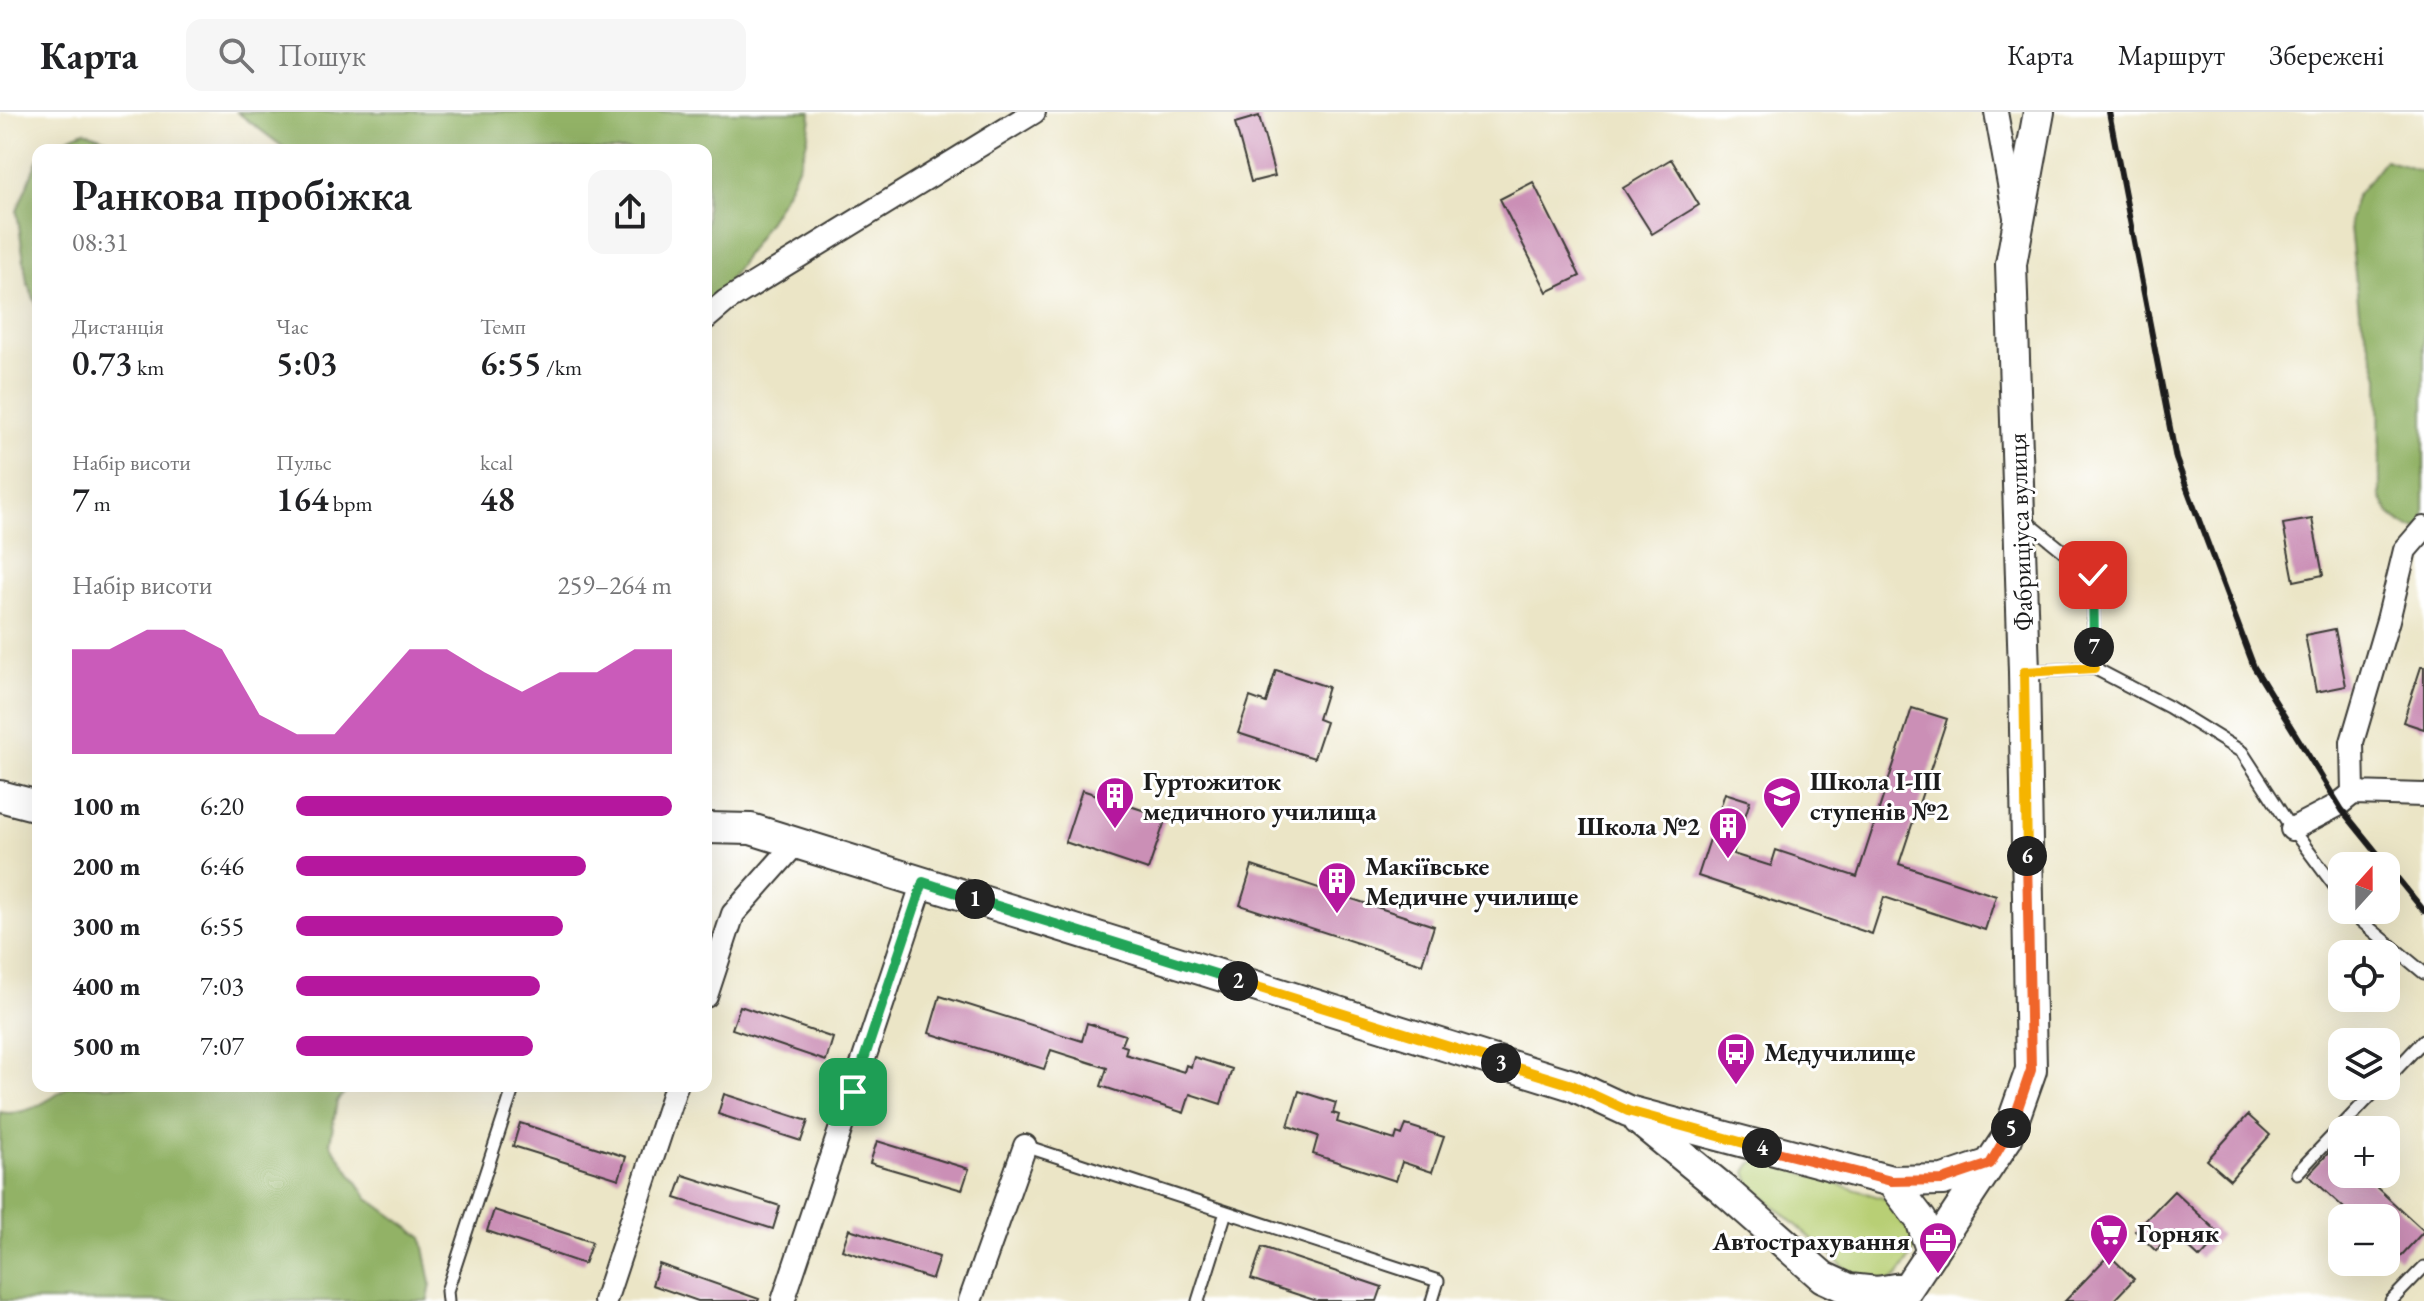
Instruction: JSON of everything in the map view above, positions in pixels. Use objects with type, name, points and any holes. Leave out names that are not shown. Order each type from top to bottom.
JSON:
[{"type":"main road","name":"Фабриціуса вулиця","points":[[1903,1294],[2007,1138],[2031,1070],[2024,672],[2011,264],[2039,112]]},
{"type":"main road","points":[[0,796],[32,804]]},
{"type":"main road","points":[[712,828],[751,829],[1572,1085],[1628,1111],[1748,1145],[1891,1181],[1943,1180],[1990,1164]]},
{"type":"main road","points":[[1628,1111],[1722,1188],[1828,1289],[1903,1294]]},
{"type":"main road","points":[[1722,1188],[1721,1177],[1734,1152],[1748,1145]]},
{"type":"main road","points":[[1891,1181],[1921,1220],[1932,1252]]},
{"type":"street","points":[[712,313],[726,301],[1034,112]]},
{"type":"street","points":[[1996,112],[2017,232]]},
{"type":"street","points":[[2353,793],[2352,742],[2405,550],[2424,528]]},
{"type":"street","points":[[2292,829],[2338,805],[2353,793],[2424,795]]},
{"type":"street","points":[[712,978],[733,914],[796,843]]},
{"type":"street","points":[[783,1301],[923,882]]},
{"type":"street","points":[[605,1301],[674,1092]]},
{"type":"street","points":[[970,1301],[1025,1146]]},
{"type":"lane","points":[[2019,515],[2093,575],[2094,668]]},
{"type":"lane","points":[[2024,672],[2094,668],[2169,707],[2242,752],[2328,877]]},
{"type":"lane","points":[[2365,924],[2424,973]]},
{"type":"lane","points":[[2400,1065],[2424,1040]]},
{"type":"lane","points":[[448,1301],[447,1291],[512,1092]]},
{"type":"lane","points":[[2297,1173],[2367,1100]]},
{"type":"lane","points":[[1025,1146],[1438,1281],[1432,1301]]},
{"type":"lane","points":[[1198,1301],[1226,1212]]},
{"type":"lane","points":[[2391,1301],[2424,1267]]},
{"type":"green space","points":[[237,112],[811,112],[808,135],[791,183],[764,229],[721,292],[712,300],[712,144],[279,144]]},
{"type":"green space","points":[[84,131],[121,144],[55,144]]},
{"type":"green space","points":[[2385,160],[2424,172],[2424,529],[2410,528],[2390,515],[2380,495],[2379,376],[2359,310],[2349,219],[2356,197]]},
{"type":"green space","points":[[32,173],[32,294],[27,282],[17,211]]},
{"type":"green space","points":[[60,1092],[345,1092],[337,1101],[330,1143],[368,1198],[422,1237],[431,1283],[428,1301],[0,1301],[0,1112],[28,1110]]},
{"type":"green space","points":[[1759,1159],[1898,1203],[1920,1242],[1898,1276],[1888,1282],[1854,1276],[1751,1185],[1746,1172]]},
{"type":"building","points":[[1259,116],[1275,176],[1251,182],[1235,123]]},
{"type":"building","points":[[1671,159],[1699,205],[1652,234],[1623,188]]},
{"type":"building","points":[[1533,182],[1580,276],[1547,292],[1500,199]]},
{"type":"building","points":[[2312,519],[2323,575],[2294,581],[2283,524]]},
{"type":"building","points":[[2335,629],[2346,686],[2316,692],[2305,635]]},
{"type":"building","points":[[2421,667],[2424,667],[2424,729],[2403,722]]},
{"type":"building","points":[[1276,670],[1328,687],[1318,719],[1326,722],[1314,758],[1238,733],[1250,697],[1266,703]]},
{"type":"building","points":[[1912,708],[1947,719],[1899,864],[1996,896],[1985,930],[1884,897],[1872,934],[1698,876],[1725,793],[1750,801],[1733,854],[1771,866],[1776,850],[1857,877]]},
{"type":"building","name":"Гуртожиток медичного училища","points":[[1082,790],[1166,818],[1148,870],[1065,842]]},
{"type":"building","name":"Макіївське Медичне училище","points":[[1252,866],[1434,926],[1422,964],[1240,905]]},
{"type":"building","points":[[940,996],[1082,1041],[1087,1023],[1125,1035],[1121,1045],[1127,1047],[1125,1054],[1184,1072],[1186,1065],[1191,1067],[1194,1057],[1232,1069],[1221,1104],[1190,1094],[1184,1113],[1101,1086],[1107,1068],[1051,1050],[1044,1069],[929,1033]]},
{"type":"building","points":[[740,1006],[833,1038],[826,1061],[732,1029]]},
{"type":"building","points":[[1299,1091],[1336,1103],[1333,1113],[1339,1115],[1337,1122],[1395,1140],[1397,1133],[1402,1135],[1406,1125],[1444,1137],[1432,1172],[1402,1162],[1396,1181],[1313,1154],[1318,1136],[1288,1126]]},
{"type":"building","points":[[724,1094],[808,1121],[801,1141],[718,1114]]},
{"type":"building","points":[[2248,1115],[2270,1135],[2230,1180],[2207,1160]]},
{"type":"building","points":[[520,1123],[626,1157],[619,1179],[513,1146]]},
{"type":"building","points":[[877,1141],[969,1169],[962,1190],[870,1163]]},
{"type":"building","points":[[2328,1153],[2328,1188],[2377,1188],[2395,1204],[2340,1204],[2308,1175]]},
{"type":"building","points":[[683,1175],[780,1206],[773,1229],[675,1198]]},
{"type":"building","points":[[2174,1191],[2221,1235],[2200,1258],[2173,1233],[2156,1251],[2135,1231]]},
{"type":"building","points":[[2400,1209],[2424,1231],[2400,1257]]},
{"type":"building","points":[[494,1210],[592,1242],[584,1264],[487,1231]]},
{"type":"building","points":[[849,1229],[939,1257],[932,1279],[842,1250]]},
{"type":"building","points":[[1262,1247],[1382,1287],[1377,1301],[1317,1301],[1251,1279]]},
{"type":"building","name":"Горняк","points":[[2109,1255],[2134,1279],[2113,1301],[2065,1301]]},
{"type":"building","points":[[659,1264],[759,1299],[698,1301],[652,1285]]},
{"type":"railway","points":[[2109,112],[2176,459],[2254,667],[2342,810],[2424,911]]},
{"type":"place","name":"Гуртожиток медичного училища","points":[[1115,830]]},
{"type":"place","name":"Школа I-III ступенів №2","points":[[1782,830]]},
{"type":"place","name":"Школа №2","points":[[1728,860]]},
{"type":"place","name":"Макіївське Медичне училище","points":[[1337,915]]},
{"type":"place","name":"Медучилище","points":[[1736,1086]]},
{"type":"place","name":"Горняк","points":[[2109,1267]]},
{"type":"place","name":"Автострахування","points":[[1938,1275]]},
{"type":"route","points":[[853,1092],[923,882],[1572,1085],[1628,1111],[1748,1145],[1891,1181],[1943,1180],[1990,1164],[2007,1138],[2031,1070],[2024,672],[2094,668],[2093,575]]}]
